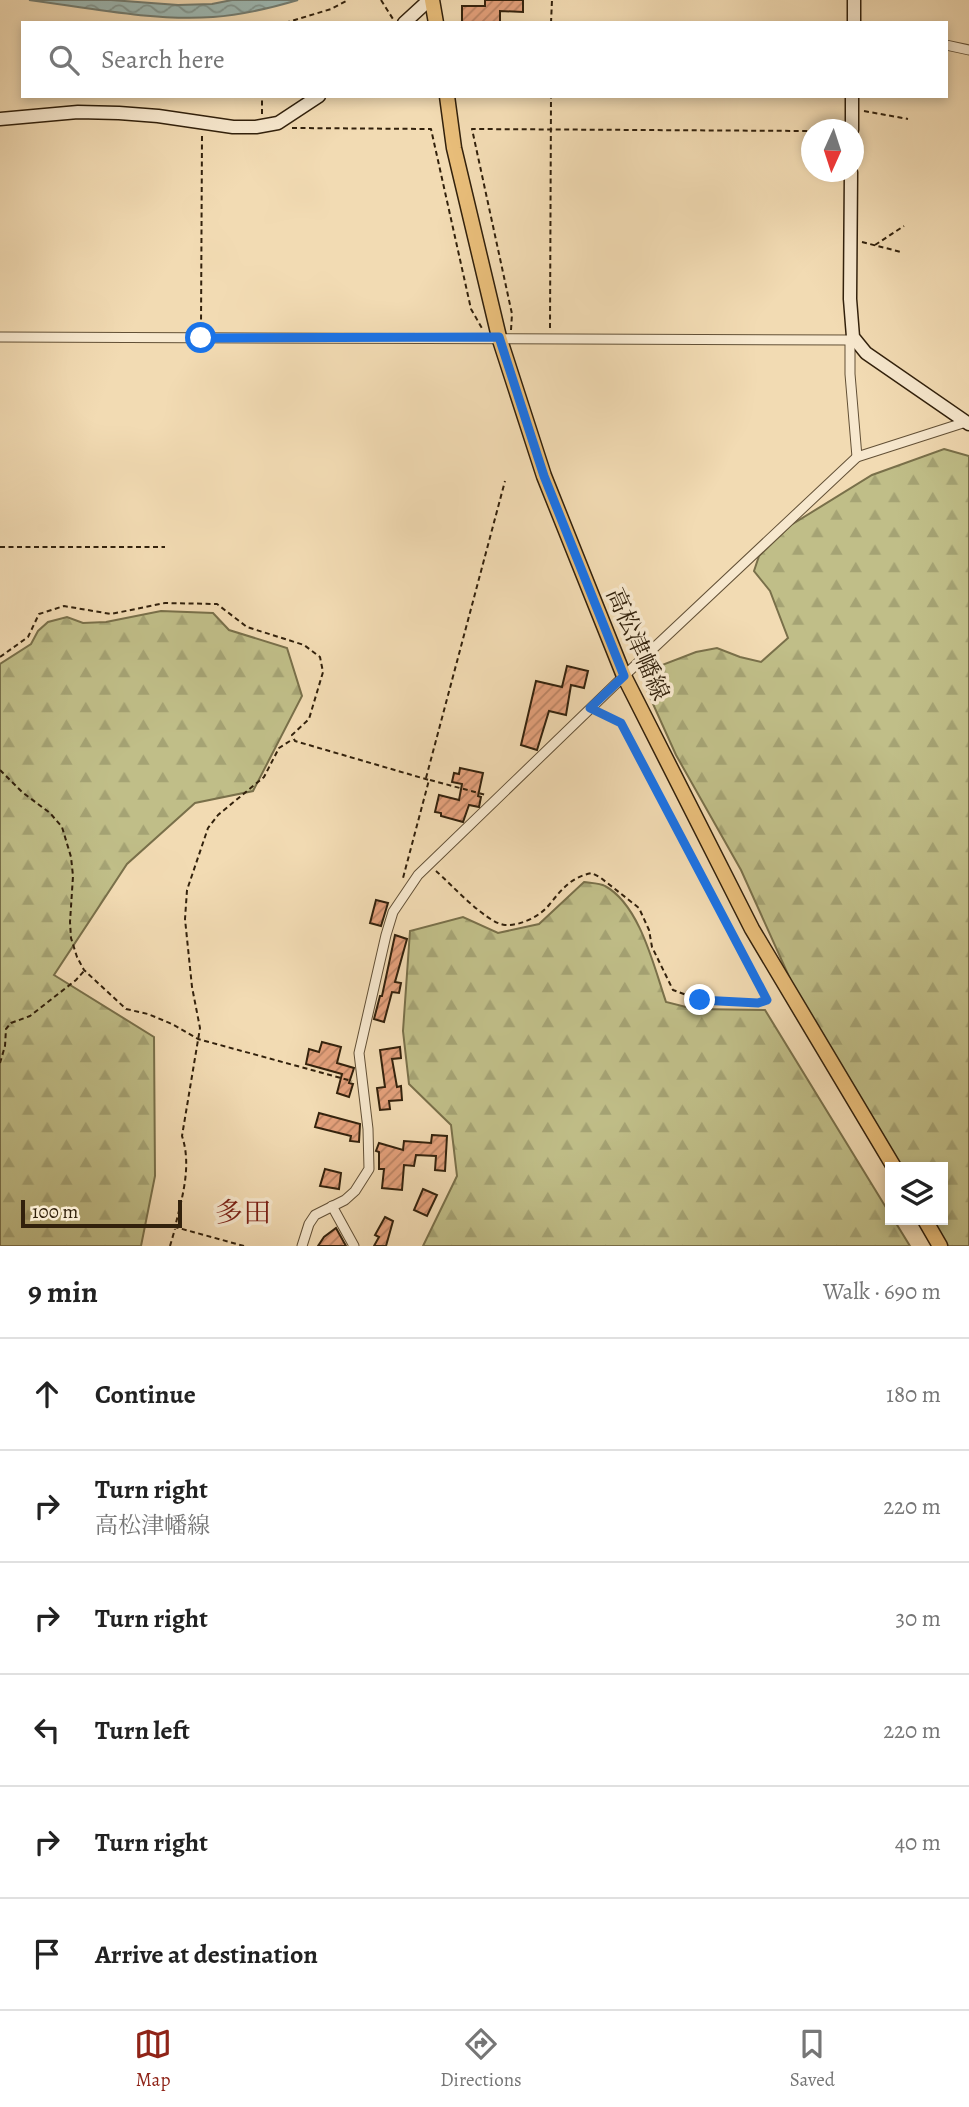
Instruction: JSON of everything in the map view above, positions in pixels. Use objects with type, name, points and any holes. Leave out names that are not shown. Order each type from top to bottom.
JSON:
[{"type":"main road","points":[[406,21],[430,0],[435,21]]},
{"type":"main road","points":[[854,0],[854,21]]},
{"type":"main road","points":[[0,119],[92,113],[158,116],[233,127],[262,126],[283,120],[316,98]]},
{"type":"main road","name":"高松津幡線","points":[[447,98],[454,148],[499,337],[544,476],[624,676],[752,929],[891,1162]]},
{"type":"main road","points":[[851,182],[849,299],[852,339],[866,353],[967,423]]},
{"type":"main road","points":[[928,1225],[940,1246]]},
{"type":"street","points":[[948,46],[969,50]]},
{"type":"street","points":[[0,337],[852,339],[850,374],[857,457]]},
{"type":"street","points":[[302,1246],[315,1215],[355,1191],[369,1168],[368,1129],[359,1053],[393,912],[418,875],[590,708],[857,457],[967,423]]},
{"type":"street","points":[[332,1206],[355,1246]]},
{"type":"path","points":[[292,21],[331,9],[348,0]]},
{"type":"path","points":[[380,0],[395,21]]},
{"type":"path","points":[[551,21],[552,0]]},
{"type":"path","points":[[262,98],[262,126]]},
{"type":"path","points":[[550,339],[551,98]]},
{"type":"path","points":[[852,103],[908,119]]},
{"type":"path","points":[[283,120],[293,128],[431,129],[471,309],[499,337],[512,314],[472,129],[801,131]]},
{"type":"path","points":[[201,338],[202,122]]},
{"type":"path","points":[[874,245],[904,226]]},
{"type":"path","points":[[850,241],[901,252]]},
{"type":"path","points":[[401,886],[506,481]]},
{"type":"path","points":[[0,547],[165,547]]},
{"type":"path","points":[[0,657],[28,637],[39,614],[64,607],[111,614],[165,603],[217,604],[247,627],[304,645],[320,657],[323,672],[309,719],[292,735],[295,741],[497,799]]},
{"type":"path","points":[[429,864],[490,919],[505,925],[542,914],[563,886],[580,875],[592,873],[639,908],[649,930],[652,947],[673,990],[700,1000],[758,1003],[767,1000],[621,723],[590,708]]},
{"type":"path","points":[[170,1246],[186,1171],[187,1149],[183,1136],[200,1028],[192,987],[185,919],[187,890],[208,828],[218,815],[264,777],[279,748],[294,738]]},
{"type":"path","points":[[0,770],[22,792],[50,813],[62,827],[71,857],[73,876],[71,938],[84,970],[126,1009],[172,1024],[198,1039],[363,1084]]},
{"type":"path","points":[[0,1063],[6,1028],[10,1023],[30,1016],[76,980],[84,970]]},
{"type":"path","points":[[175,1227],[244,1246]]},
{"type":"green space","points":[[944,449],[969,456],[969,1246],[948,1246],[935,1225],[948,1225],[948,1162],[898,1162],[796,992],[741,870],[676,755],[644,684],[662,665],[696,652],[717,648],[761,662],[788,638],[770,591],[754,571],[759,556],[791,525],[872,475]]},
{"type":"green space","points":[[161,611],[213,613],[229,630],[287,648],[302,696],[253,791],[195,803],[127,864],[54,975],[154,1037],[155,1176],[141,1246],[0,1246],[0,664],[31,644],[38,631],[48,622],[67,617],[83,623],[106,622]]},
{"type":"green space","points":[[584,882],[605,886],[628,907],[637,922],[666,1002],[694,1009],[765,1010],[885,1206],[885,1225],[897,1225],[910,1246],[423,1246],[457,1176],[451,1125],[409,1084],[403,1031],[410,931],[463,917],[498,933],[539,924]]},
{"type":"water","points":[[29,0],[111,0],[178,5],[212,4],[232,0],[298,0],[234,15],[190,18],[121,13]]},
{"type":"building","points":[[485,0],[523,0],[523,12],[500,11],[500,21],[462,21],[462,6],[485,6]]},
{"type":"building","points":[[567,666],[588,671],[584,688],[571,685],[566,715],[549,711],[537,750],[521,745],[536,681],[562,687]]},
{"type":"building","points":[[460,768],[483,773],[478,796],[481,797],[479,807],[469,805],[463,822],[435,812],[439,795],[459,800],[462,784],[452,782],[454,773],[459,774]]},
{"type":"building","points":[[376,900],[388,903],[381,926],[370,923]]},
{"type":"building","points":[[395,935],[407,939],[395,982],[401,983],[399,993],[392,992],[384,1022],[374,1019],[382,996]]},
{"type":"building","points":[[322,1042],[341,1047],[337,1063],[354,1068],[349,1083],[353,1084],[349,1097],[337,1093],[342,1074],[306,1064],[309,1049],[319,1052]]},
{"type":"building","points":[[400,1047],[401,1058],[392,1059],[397,1087],[401,1086],[402,1100],[389,1101],[390,1109],[380,1110],[377,1088],[385,1087],[380,1050]]},
{"type":"building","points":[[319,1113],[360,1124],[359,1142],[350,1141],[351,1136],[315,1127]]},
{"type":"building","points":[[432,1135],[447,1136],[445,1171],[435,1170],[436,1156],[416,1155],[414,1166],[404,1165],[402,1190],[382,1188],[384,1169],[379,1169],[379,1152],[376,1151],[379,1143],[403,1150],[404,1141],[431,1143]]},
{"type":"building","points":[[325,1169],[341,1173],[339,1189],[320,1186]]},
{"type":"building","points":[[423,1189],[437,1195],[427,1216],[414,1210]]},
{"type":"building","points":[[385,1217],[393,1221],[386,1246],[374,1246],[379,1237],[375,1235]]},
{"type":"building","points":[[336,1228],[346,1246],[318,1246],[324,1237]]},
{"type":"district","name":"多田","points":[[243,1213]]},
{"type":"route","points":[[201,338],[499,337],[544,476],[624,676],[590,708],[621,723],[767,1000],[758,1003],[700,1000]]}]
